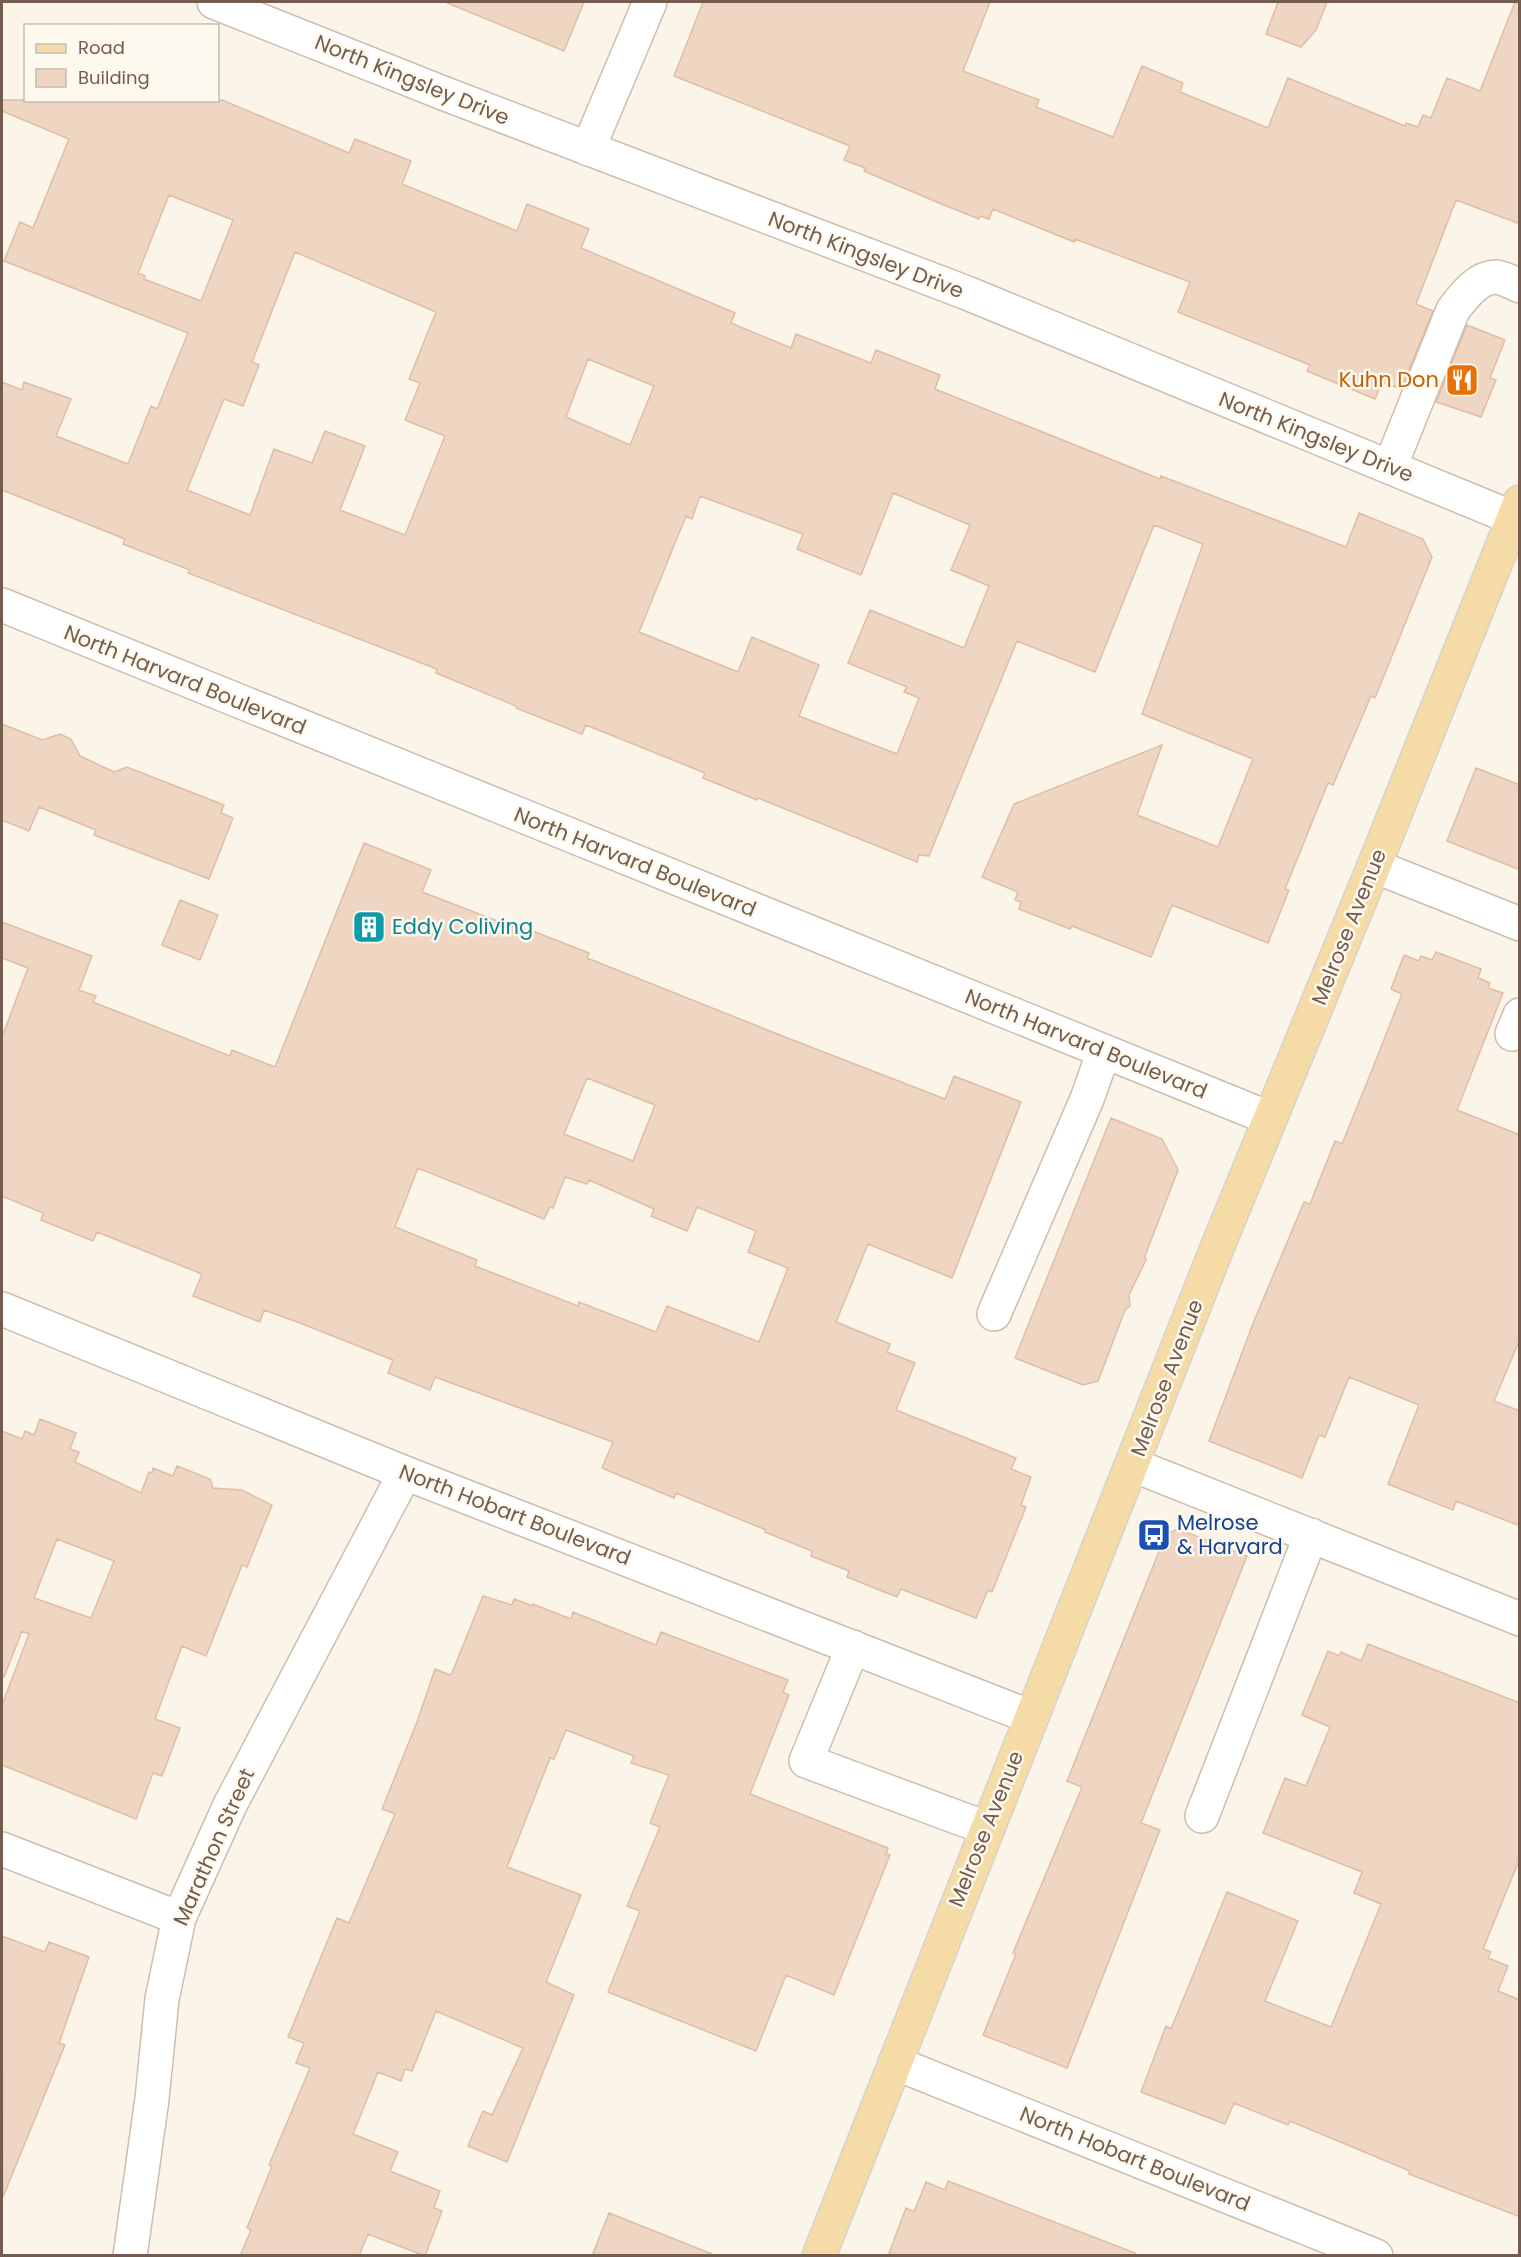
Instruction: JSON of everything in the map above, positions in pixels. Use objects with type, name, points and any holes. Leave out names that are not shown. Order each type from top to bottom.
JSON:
[{"type":"main road","name":"Melrose Avenue","points":[[819,2256],[986,1828],[1269,1118],[1374,866],[1516,510]]},
{"type":"street","name":"North Kingsley Drive","points":[[214,2],[967,293],[1390,467],[1516,510]]},
{"type":"street","points":[[588,148],[650,2]]},
{"type":"street","points":[[1390,467],[1453,310],[1467,291],[1485,280],[1497,277],[1520,286]]},
{"type":"street","name":"North Harvard Boulevard","points":[[2,605],[1269,1118]]},
{"type":"street","points":[[1374,866],[1520,924]]},
{"type":"street","points":[[994,1314],[1087,1099],[1104,1051]]},
{"type":"street","name":"North Hobart Boulevard","points":[[2,1310],[405,1473],[1031,1717]]},
{"type":"street","points":[[1133,1464],[1520,1619]]},
{"type":"street","name":"Marathon Street","points":[[130,2256],[152,2099],[162,1999],[179,1918],[230,1805],[405,1473]]},
{"type":"street","points":[[1202,1816],[1311,1535]]},
{"type":"street","points":[[853,1647],[806,1761],[986,1828]]},
{"type":"street","points":[[2,1849],[179,1918]]},
{"type":"street","name":"North Hobart Boulevard","points":[[895,2063],[1376,2256]]},
{"type":"building","points":[[445,2],[584,2],[564,51]]},
{"type":"building","points":[[703,2],[990,2],[963,71],[1039,100],[1036,107],[1113,137],[1142,66],[1183,83],[1180,92],[1268,128],[1288,78],[1405,126],[1406,123],[1418,127],[1423,115],[1431,118],[1447,78],[1480,91],[1515,2],[1520,2],[1520,224],[1456,200],[1416,304],[1433,311],[1401,389],[1382,382],[1375,399],[1307,371],[1310,365],[1178,312],[1190,282],[1075,239],[1074,242],[993,209],[989,219],[980,216],[979,219],[864,171],[865,168],[844,160],[850,146],[674,76]]},
{"type":"building","points":[[1278,2],[1327,2],[1316,30],[1301,47],[1266,34]]},
{"type":"building","points":[[2,100],[219,102],[222,100],[349,153],[355,139],[411,161],[402,184],[517,231],[527,204],[589,229],[581,248],[735,313],[731,323],[791,348],[796,334],[871,363],[876,350],[940,375],[935,389],[1160,479],[1161,476],[1346,547],[1359,513],[1423,539],[1432,557],[1375,698],[1371,696],[1333,785],[1328,783],[1285,889],[1289,890],[1268,943],[1172,905],[1151,957],[1072,926],[1070,929],[1019,909],[1021,902],[1015,900],[1018,892],[982,877],[1014,804],[1162,745],[1137,815],[1218,847],[1253,759],[1142,714],[1203,544],[1154,525],[1095,672],[1017,641],[929,856],[919,855],[917,862],[703,778],[705,773],[586,725],[582,734],[516,708],[516,706],[436,673],[437,669],[188,573],[190,570],[123,544],[125,539],[2,490],[2,382],[22,390],[24,382],[71,399],[56,436],[128,464],[151,406],[157,409],[188,333],[4,261],[20,222],[33,228],[69,139],[2,111]],"holes":[[[169,195],[233,220],[201,301],[144,279],[145,276],[138,273]],[[295,252],[436,312],[409,379],[420,383],[405,420],[445,436],[405,535],[340,510],[365,446],[325,431],[312,463],[274,449],[250,515],[187,490],[224,399],[243,406],[259,365],[252,362]],[[588,359],[654,386],[630,445],[566,417]],[[893,493],[970,525],[951,570],[989,586],[964,648],[870,610],[848,663],[907,687],[904,692],[919,698],[897,754],[799,716],[819,665],[752,637],[738,672],[639,632],[686,516],[692,519],[700,496],[803,534],[797,549],[861,575]]]},
{"type":"building","points":[[1467,325],[1505,340],[1490,378],[1496,380],[1481,417],[1436,402]]},
{"type":"building","points":[[2,724],[42,740],[60,734],[71,739],[80,756],[114,772],[127,767],[224,805],[221,813],[233,818],[209,879],[94,835],[96,830],[39,807],[29,831],[2,820]]},
{"type":"building","points":[[1476,768],[1520,785],[1520,870],[1447,841]]},
{"type":"building","points":[[364,843],[431,870],[422,892],[589,953],[587,958],[790,1039],[945,1099],[954,1076],[1021,1102],[952,1278],[868,1244],[836,1322],[890,1344],[887,1352],[915,1363],[896,1410],[1016,1458],[1011,1469],[1031,1477],[1021,1505],[1026,1507],[992,1592],[988,1590],[976,1618],[901,1589],[897,1597],[847,1577],[849,1571],[811,1556],[812,1551],[765,1532],[766,1530],[676,1493],[674,1498],[602,1468],[613,1442],[435,1377],[430,1390],[388,1373],[393,1360],[300,1323],[264,1310],[260,1322],[193,1296],[202,1274],[97,1232],[93,1241],[41,1220],[43,1213],[2,1196],[2,1037],[28,968],[2,958],[2,922],[92,956],[79,990],[96,996],[93,1002],[230,1056],[232,1050],[275,1067]],"holes":[[[587,1078],[655,1105],[633,1161],[564,1134]],[[418,1168],[544,1219],[550,1207],[553,1208],[565,1177],[587,1184],[589,1180],[654,1209],[651,1216],[687,1231],[697,1207],[756,1231],[748,1252],[788,1268],[759,1342],[667,1306],[656,1332],[579,1302],[578,1306],[475,1266],[477,1260],[395,1227]]]},
{"type":"building","points":[[180,900],[218,915],[200,960],[162,945]]},
{"type":"building","points":[[1436,952],[1481,969],[1478,978],[1490,983],[1488,988],[1503,993],[1457,1110],[1520,1135],[1520,1339],[1494,1401],[1520,1411],[1520,1526],[1456,1501],[1453,1510],[1388,1484],[1419,1405],[1349,1377],[1325,1437],[1319,1435],[1302,1478],[1209,1441],[1252,1326],[1304,1202],[1310,1204],[1335,1141],[1342,1144],[1370,1075],[1402,994],[1391,989],[1404,955],[1419,961],[1421,956],[1432,960]]},
{"type":"building","points":[[1111,1118],[1162,1139],[1178,1170],[1145,1256],[1146,1260],[1129,1295],[1130,1306],[1125,1310],[1098,1381],[1083,1385],[1015,1358]]},
{"type":"building","points":[[40,1419],[76,1433],[70,1449],[79,1452],[75,1462],[141,1493],[149,1472],[152,1473],[153,1468],[173,1476],[177,1466],[210,1479],[213,1488],[242,1490],[272,1505],[247,1567],[242,1565],[206,1656],[182,1646],[155,1719],[180,1728],[162,1776],[153,1773],[136,1819],[2,1765],[2,1705],[29,1634],[22,1631],[4,1677],[2,1677],[2,1431],[22,1439],[25,1431],[34,1435]],"holes":[[[57,1539],[114,1561],[91,1618],[34,1598]]]},
{"type":"building","points":[[1178,1529],[1247,1556],[1141,1823],[1160,1830],[1067,2068],[983,2035],[1016,1954],[1013,1953],[1082,1787],[1067,1781],[1166,1534]]},
{"type":"building","points":[[483,1596],[512,1605],[514,1599],[571,1619],[573,1612],[656,1645],[661,1632],[788,1680],[783,1692],[789,1695],[750,1794],[888,1848],[886,1854],[890,1855],[834,1995],[786,1975],[756,2051],[608,1992],[640,1911],[627,1906],[660,1827],[650,1823],[669,1775],[631,1763],[634,1756],[566,1730],[554,1759],[550,1758],[507,1867],[581,1895],[546,1982],[574,1995],[507,2162],[468,2146],[483,2111],[492,2115],[523,2048],[436,2011],[412,2071],[405,2069],[401,2081],[378,2072],[353,2134],[398,2152],[390,2171],[440,2191],[434,2208],[442,2211],[425,2256],[368,2234],[359,2256],[240,2256],[251,2230],[247,2228],[272,2166],[269,2165],[310,2068],[296,2063],[304,2043],[288,2037],[337,1918],[349,1923],[395,1814],[382,1809],[417,1722],[435,1669],[450,1675],[452,1673]]},
{"type":"building","points":[[1368,1644],[1520,1703],[1520,1858],[1483,1949],[1491,1952],[1488,1958],[1508,1966],[1498,1991],[1520,2000],[1520,2217],[1409,2174],[1410,2171],[1290,2121],[1288,2125],[1234,2103],[1225,2124],[1141,2092],[1166,2026],[1171,2029],[1227,1892],[1298,1921],[1265,2001],[1331,2027],[1381,1904],[1354,1893],[1362,1872],[1263,1833],[1285,1778],[1306,1786],[1330,1727],[1302,1715],[1328,1651],[1339,1656],[1341,1652],[1361,1661]]},
{"type":"building","points":[[2,1936],[45,1952],[49,1942],[89,1957],[59,2043],[65,2045],[3,2197]]},
{"type":"building","points":[[948,2181],[1135,2253],[1134,2256],[888,2256],[906,2208],[914,2212],[926,2182],[945,2190]]},
{"type":"building","points":[[609,2213],[712,2254],[712,2256],[592,2256]]},
{"type":"place","name":"Kuhn Don","points":[[1462,380]]},
{"type":"place","name":"Eddy Coliving","points":[[369,927]]},
{"type":"place","name":"Melrose & Harvard","points":[[1154,1535]]}]
